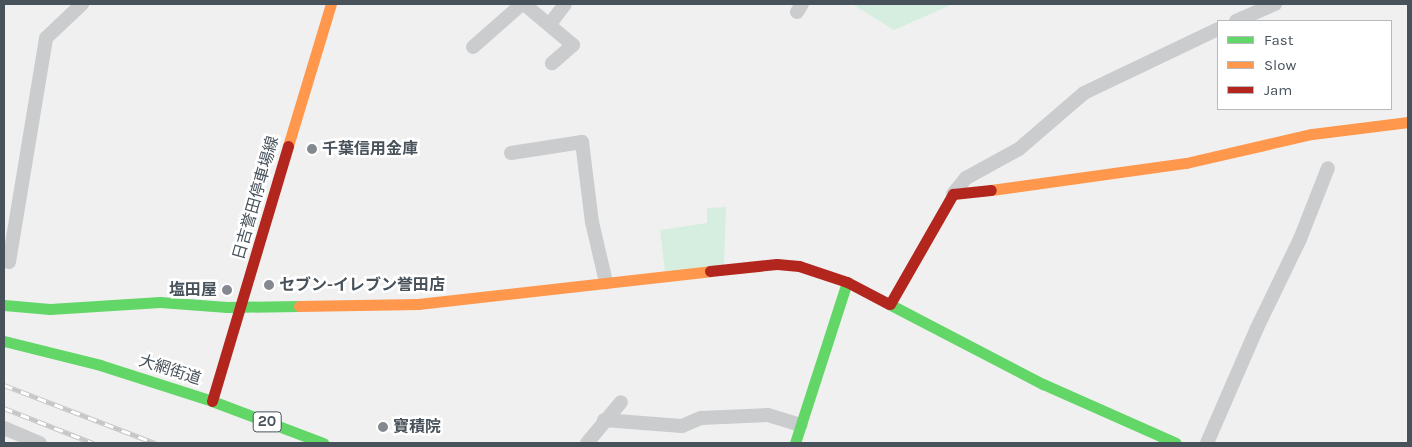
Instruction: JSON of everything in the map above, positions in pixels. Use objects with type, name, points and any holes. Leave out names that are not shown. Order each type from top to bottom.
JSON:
[{"type":"street","points":[[9,262],[46,38],[82,4]]},
{"type":"street","name":"日吉誉田停車場線","points":[[212,401],[331,4]]},
{"type":"street","points":[[474,47],[523,4],[550,24],[573,45],[552,64]]},
{"type":"street","points":[[550,24],[565,4]]},
{"type":"street","points":[[1238,20],[1275,4]]},
{"type":"street","points":[[890,304],[952,194],[966,178],[1019,148],[1084,93],[1217,29]]},
{"type":"street","points":[[952,194],[1022,188],[1186,164],[1312,134],[1408,122]]},
{"type":"street","points":[[511,153],[582,142],[592,222],[606,282]]},
{"type":"street","points":[[1207,443],[1257,328],[1300,239],[1328,168]]},
{"type":"street","points":[[4,306],[50,310],[160,302],[241,306],[418,304],[777,264],[817,270],[847,282],[1042,384],[1176,443]]},
{"type":"street","points":[[795,443],[847,282]]},
{"type":"street","name":"大網街道","points":[[4,341],[100,365],[212,401],[323,443]]},
{"type":"street","points":[[587,443],[620,402]]},
{"type":"street","points":[[604,420],[682,426],[701,418],[768,415],[801,425]]},
{"type":"street","points":[[4,428],[40,443]]},
{"type":"green space","points":[[852,4],[953,4],[894,30]]},
{"type":"green space","points":[[726,207],[724,265],[665,272],[660,230],[707,223],[707,208]]},
{"type":"railway","points":[[4,385],[155,443]]},
{"type":"railway","points":[[4,408],[93,443]]},
{"type":"traffic: fast","points":[[795,443],[847,282]]},
{"type":"traffic: fast","points":[[4,305],[50,309],[160,302],[227,307],[299,306]]},
{"type":"traffic: fast","points":[[889,304],[1043,384],[1176,443]]},
{"type":"traffic: fast","points":[[4,341],[100,365],[212,401],[323,443]]},
{"type":"traffic: slow","points":[[288,146],[331,4]]},
{"type":"traffic: slow","points":[[991,190],[1186,163],[1312,134],[1408,122]]},
{"type":"traffic: slow","points":[[299,306],[418,304],[710,271]]},
{"type":"traffic: jam","points":[[212,401],[288,146]]},
{"type":"traffic: jam","points":[[890,304],[953,194],[991,190]]},
{"type":"traffic: jam","points":[[710,271],[777,264],[799,266],[847,282],[889,304]]},
{"type":"place","name":"千葉信用金庫","points":[[312,149]]},
{"type":"place","name":"セブン-イレブン誉田店","points":[[269,285]]},
{"type":"place","name":"塩田屋","points":[[227,290]]},
{"type":"place","name":"寶積院","points":[[383,427]]}]
